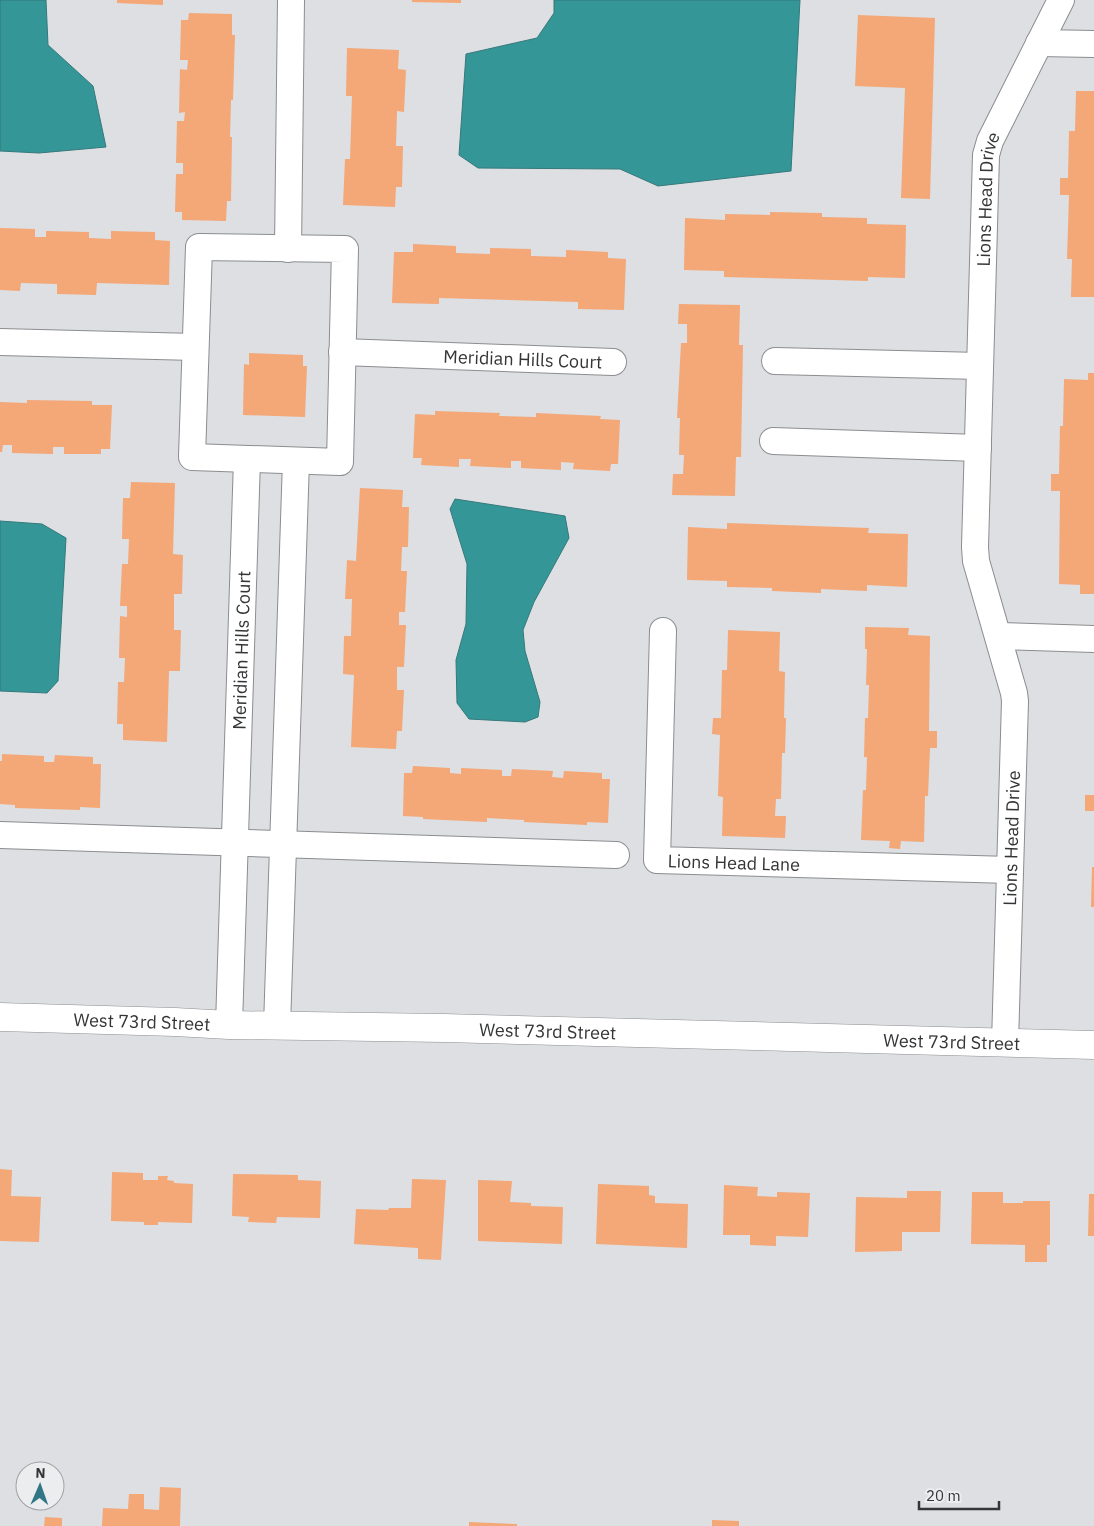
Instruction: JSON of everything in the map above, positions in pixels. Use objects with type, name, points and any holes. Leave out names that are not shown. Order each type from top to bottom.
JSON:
[{"type":"main road","name":"West 73rd Street","points":[[0,1017],[229,1025],[1094,1045]]},
{"type":"street","points":[[288,249],[291,0]]},
{"type":"street","name":"Lions Head Drive","points":[[1005,1043],[1015,701],[976,561],[975,547],[986,155],[990,141],[1061,0]]},
{"type":"street","points":[[1039,43],[1094,44]]},
{"type":"street","points":[[199,247],[345,249],[340,462],[192,457],[196,347],[199,247]]},
{"type":"street","points":[[0,342],[196,347]]},
{"type":"street","name":"Meridian Hills Court","points":[[342,352],[613,362]]},
{"type":"street","points":[[775,361],[980,366]]},
{"type":"street","points":[[773,441],[978,448]]},
{"type":"street","name":"Meridian Hills Court","points":[[229,1025],[247,459]]},
{"type":"street","points":[[277,1026],[296,461]]},
{"type":"street","name":"Lions Head Lane","points":[[664,631],[657,860],[1010,870]]},
{"type":"street","points":[[998,636],[1094,639]]},
{"type":"street","points":[[0,835],[616,854]]},
{"type":"water","points":[[0,0],[46,0],[48,45],[93,86],[106,147],[39,153],[0,151]]},
{"type":"water","points":[[554,0],[800,0],[791,171],[658,186],[620,169],[478,168],[459,155],[466,54],[537,38],[554,13]]},
{"type":"water","points":[[455,499],[565,516],[569,538],[534,602],[523,630],[525,651],[540,702],[538,717],[525,722],[469,719],[457,703],[456,660],[466,624],[467,564],[450,509]]},
{"type":"water","points":[[0,521],[42,524],[66,538],[58,681],[47,693],[0,691]]},
{"type":"building","points":[[117,0],[163,0],[163,5],[117,3]]},
{"type":"building","points":[[412,0],[461,0],[461,3],[412,2]]},
{"type":"building","points":[[189,13],[232,14],[232,35],[235,35],[230,137],[232,137],[231,201],[227,201],[226,221],[182,220],[182,212],[175,212],[176,174],[183,174],[183,163],[176,163],[177,121],[184,121],[185,112],[179,113],[180,69],[187,70],[188,60],[180,60],[181,20],[188,20]]},
{"type":"building","points":[[858,15],[935,18],[930,199],[901,198],[905,88],[855,86]]},
{"type":"building","points":[[347,48],[399,50],[398,69],[406,70],[404,112],[397,111],[396,146],[403,146],[402,187],[396,187],[395,207],[343,205],[345,159],[350,159],[352,96],[346,96]]},
{"type":"building","points":[[1076,91],[1094,91],[1094,297],[1071,297],[1072,259],[1067,259],[1069,195],[1060,195],[1060,178],[1068,178],[1069,131],[1075,131]]},
{"type":"building","points":[[770,212],[822,213],[822,217],[867,218],[867,224],[906,225],[905,278],[868,277],[868,281],[724,277],[724,271],[684,270],[685,218],[725,220],[725,214],[770,215]]},
{"type":"building","points":[[0,228],[35,229],[35,237],[46,237],[46,231],[89,232],[89,238],[111,239],[111,231],[155,232],[155,240],[170,241],[169,285],[97,283],[96,295],[57,294],[57,284],[21,283],[20,291],[0,290]]},
{"type":"building","points":[[413,244],[456,246],[456,253],[490,254],[490,248],[531,249],[531,256],[566,257],[566,250],[608,252],[608,258],[626,259],[624,310],[578,309],[578,302],[439,298],[439,304],[392,303],[394,252],[413,252]]},
{"type":"building","points":[[679,304],[740,305],[739,345],[743,345],[741,457],[736,457],[735,496],[672,495],[673,474],[683,474],[684,455],[679,455],[680,418],[677,418],[681,343],[687,343],[687,324],[678,324]]},
{"type":"building","points":[[249,353],[303,355],[303,366],[307,366],[305,417],[243,415],[244,364],[249,365]]},
{"type":"building","points":[[1088,373],[1094,373],[1094,594],[1080,594],[1080,585],[1059,584],[1060,491],[1051,491],[1051,474],[1059,474],[1060,426],[1063,426],[1064,379],[1088,380]]},
{"type":"building","points":[[27,400],[92,401],[92,405],[112,405],[110,449],[101,449],[101,454],[64,454],[64,447],[53,447],[53,454],[12,453],[12,445],[3,445],[2,452],[0,452],[0,402],[27,403]]},
{"type":"building","points":[[435,411],[500,413],[499,416],[536,417],[536,413],[601,416],[600,419],[620,420],[618,464],[611,464],[610,471],[573,469],[574,463],[561,462],[561,470],[521,468],[521,461],[511,461],[511,468],[470,466],[471,459],[459,459],[459,467],[421,465],[422,458],[413,458],[415,414],[435,415]]},
{"type":"building","points":[[131,482],[175,483],[173,554],[183,555],[182,594],[174,594],[174,630],[181,630],[180,671],[169,671],[167,742],[123,740],[123,724],[117,724],[118,682],[124,682],[125,658],[119,658],[120,616],[127,617],[127,606],[120,606],[122,564],[128,564],[129,539],[122,539],[123,498],[130,498]]},
{"type":"building","points":[[360,488],[403,490],[402,507],[409,507],[408,547],[402,547],[401,571],[407,571],[405,612],[399,612],[399,625],[406,625],[404,667],[397,667],[397,690],[404,690],[402,731],[397,731],[396,749],[351,747],[354,675],[343,674],[344,636],[351,636],[352,599],[345,599],[347,560],[356,561]]},
{"type":"building","points":[[727,523],[869,528],[868,533],[908,534],[907,587],[867,585],[867,591],[821,589],[821,593],[772,591],[772,588],[727,587],[727,581],[687,580],[688,527],[727,529]]},
{"type":"building","points":[[865,627],[909,628],[908,635],[930,636],[929,731],[937,731],[937,748],[930,748],[928,796],[925,796],[924,842],[901,841],[900,849],[889,848],[890,841],[861,840],[863,790],[866,790],[867,757],[864,757],[865,718],[868,718],[869,685],[866,685],[867,649],[865,649]]},
{"type":"building","points":[[728,630],[780,632],[779,671],[785,672],[784,718],[786,718],[785,753],[782,753],[781,799],[776,799],[775,816],[786,816],[785,838],[722,836],[723,797],[718,796],[720,735],[712,734],[713,718],[721,718],[722,670],[727,670]]},
{"type":"building","points":[[2,754],[44,756],[44,762],[54,762],[55,755],[93,757],[93,764],[101,764],[100,808],[80,807],[80,810],[15,808],[15,805],[0,804],[0,761],[2,761]]},
{"type":"building","points":[[413,766],[450,768],[450,773],[461,774],[461,768],[502,770],[502,776],[511,776],[512,769],[553,771],[552,777],[563,778],[564,771],[602,773],[602,779],[610,779],[608,823],[587,822],[587,825],[487,818],[487,822],[423,819],[423,817],[403,816],[404,773],[412,773]]},
{"type":"building","points":[[1085,795],[1094,795],[1094,811],[1085,811]]},
{"type":"building","points":[[1092,867],[1094,867],[1094,907],[1091,907]]},
{"type":"building","points":[[0,1169],[12,1170],[11,1196],[41,1197],[39,1242],[0,1241]]},
{"type":"building","points":[[112,1172],[143,1173],[143,1180],[158,1180],[158,1176],[168,1176],[167,1180],[174,1181],[174,1183],[193,1184],[192,1223],[158,1222],[158,1225],[144,1225],[144,1222],[111,1221]]},
{"type":"building","points":[[233,1174],[298,1175],[298,1180],[321,1181],[320,1218],[277,1217],[276,1223],[248,1222],[249,1217],[232,1216]]},
{"type":"building","points":[[412,1179],[446,1180],[441,1260],[418,1259],[418,1248],[354,1244],[356,1209],[388,1210],[389,1208],[411,1208]]},
{"type":"building","points":[[478,1180],[512,1181],[510,1202],[531,1203],[531,1206],[563,1207],[562,1244],[478,1241]]},
{"type":"building","points":[[598,1184],[649,1186],[649,1195],[655,1196],[655,1203],[688,1204],[687,1248],[596,1244]]},
{"type":"building","points":[[724,1185],[758,1187],[757,1196],[777,1197],[777,1192],[810,1193],[808,1237],[776,1236],[776,1246],[750,1245],[750,1235],[723,1235]]},
{"type":"building","points":[[907,1191],[941,1191],[940,1232],[902,1232],[902,1251],[855,1252],[856,1197],[907,1198]]},
{"type":"building","points":[[972,1192],[1003,1192],[1003,1203],[1050,1201],[1050,1245],[1047,1245],[1047,1262],[1025,1262],[1025,1245],[971,1244]]},
{"type":"building","points":[[1089,1194],[1094,1194],[1094,1236],[1088,1236]]},
{"type":"building","points":[[160,1487],[181,1488],[180,1526],[102,1526],[103,1508],[128,1509],[129,1494],[144,1494],[144,1509],[159,1510]]},
{"type":"building","points":[[45,1517],[62,1518],[62,1526],[44,1526]]},
{"type":"building","points":[[712,1520],[739,1521],[739,1526],[712,1526]]},
{"type":"building","points":[[469,1522],[517,1524],[517,1526],[469,1526]]}]
